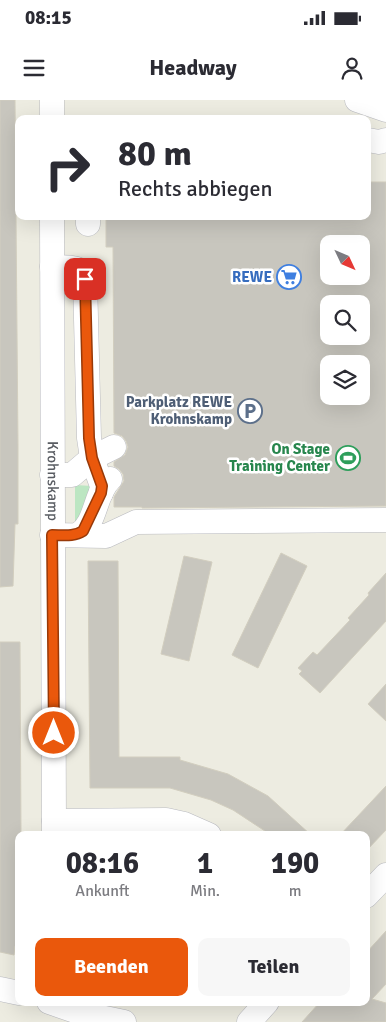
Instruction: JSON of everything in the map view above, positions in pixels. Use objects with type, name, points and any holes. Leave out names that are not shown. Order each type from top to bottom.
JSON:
[{"type":"street","points":[[52,100],[52,115]]},
{"type":"street","points":[[357,100],[386,110]]},
{"type":"street","points":[[371,141],[379,142],[386,140]]},
{"type":"street","name":"Krohnskamp","points":[[52,220],[54,828]]},
{"type":"street","points":[[52,267],[77,268],[84,274],[89,438],[92,458],[102,486],[108,484],[87,526],[78,535]]},
{"type":"street","points":[[52,475],[72,475],[92,458],[114,447]]},
{"type":"street","points":[[52,535],[106,536],[136,522],[386,520]]},
{"type":"street","points":[[54,828],[166,820],[203,831]]},
{"type":"street","points":[[370,892],[386,875]]},
{"type":"street","points":[[0,989],[15,993]]},
{"type":"street","points":[[249,1022],[263,1006]]},
{"type":"street","points":[[56,1008],[124,1022]]},
{"type":"green space","points":[[75,485],[92,486],[75,526]]},
{"type":"building","points":[[0,100],[15,100],[18,524],[15,524],[13,586],[0,587]]},
{"type":"building","points":[[371,182],[386,182],[386,506],[114,507],[114,497],[124,481],[123,474],[114,466],[114,462],[125,455],[128,447],[122,436],[114,433],[113,247],[106,247],[106,220],[371,220]]},
{"type":"building","points":[[281,553],[307,566],[258,668],[232,655]]},
{"type":"building","points":[[184,556],[212,562],[189,661],[161,654]]},
{"type":"building","points":[[88,561],[118,561],[119,757],[180,757],[180,760],[228,774],[268,796],[307,831],[265,831],[233,810],[211,800],[170,788],[90,788]]},
{"type":"building","points":[[386,573],[386,621],[320,693],[299,674],[302,671],[298,668],[313,652],[317,655],[350,620],[348,618]]},
{"type":"building","points":[[0,642],[20,642],[21,831],[15,831],[15,946],[14,955],[0,952]]},
{"type":"building","points":[[386,684],[386,721],[368,704]]},
{"type":"building","points":[[386,786],[386,830],[370,847],[370,831],[344,831]]},
{"type":"building","points":[[386,931],[386,984],[372,999],[386,1003],[386,1022],[302,1022],[316,1006],[370,1006],[370,949]]},
{"type":"place","name":"REWE","points":[[289,277]]},
{"type":"place","name":"Parkplatz REWE Krohnskamp","points":[[250,411]]},
{"type":"place","name":"On Stage Training Center","points":[[348,458]]},
{"type":"route","points":[[54,733],[52,535],[71,536],[78,535],[83,531],[101,493],[102,486],[92,458],[89,438],[85,279]]}]
